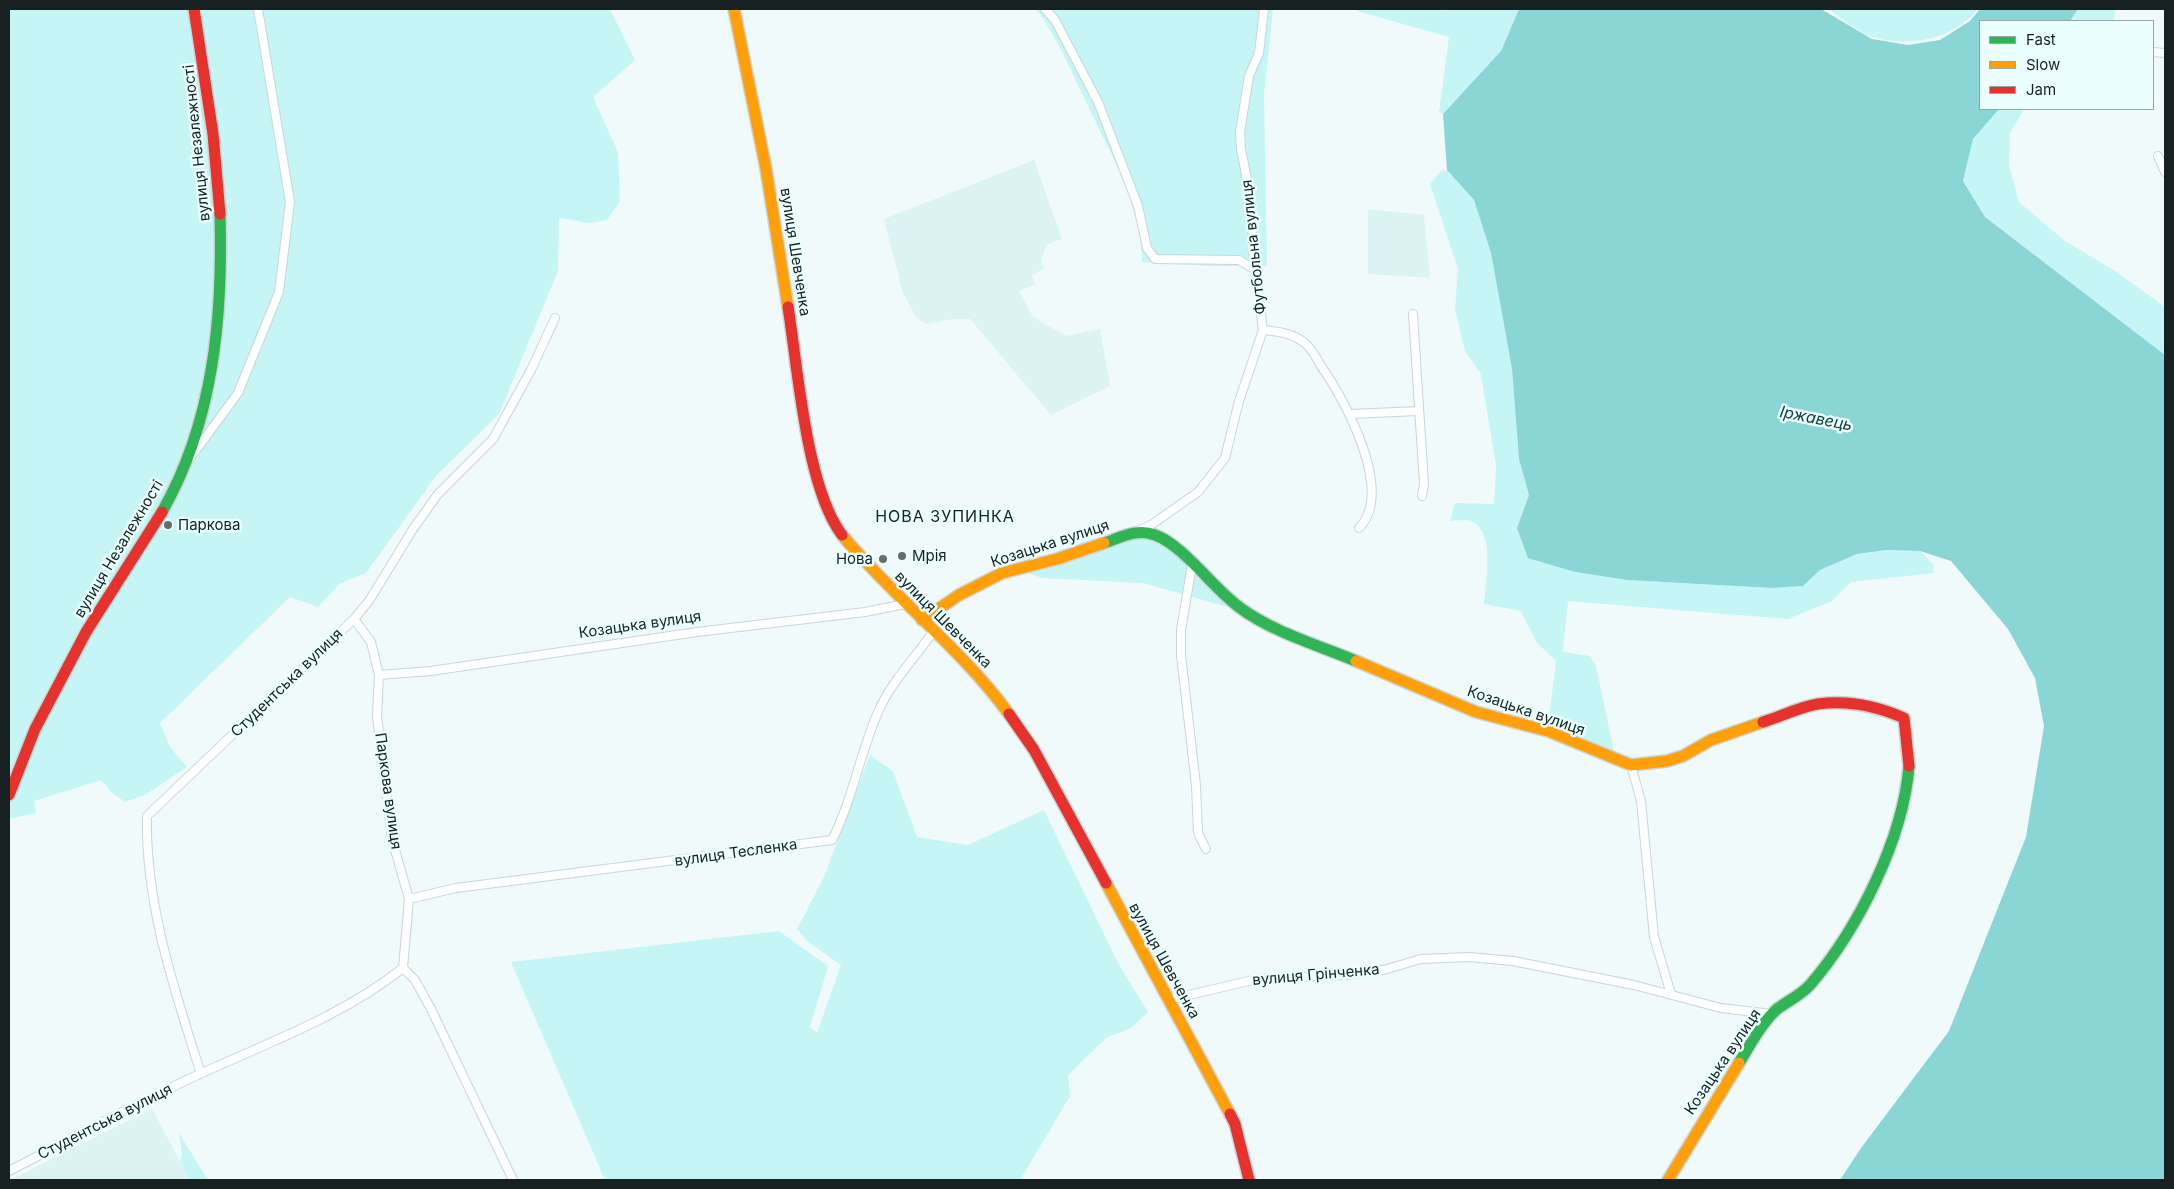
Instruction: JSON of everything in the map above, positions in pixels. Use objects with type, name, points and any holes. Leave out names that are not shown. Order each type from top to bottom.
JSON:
[{"type":"street","name":"вулиця Незалежності","points":[[9,795],[33,733],[94,616],[165,508],[185,465],[200,418],[214,357],[221,297],[221,204],[206,74],[194,9]]},
{"type":"street","points":[[185,465],[238,394],[279,292],[290,202],[258,9]]},
{"type":"street","name":"вулиця Шевченка","points":[[734,9],[766,169],[810,447],[818,480],[830,516],[838,529],[905,604],[970,667],[1001,702],[1034,750],[1235,1124],[1248,1180]]},
{"type":"street","points":[[1045,9],[1055,20],[1098,102],[1138,206],[1147,248],[1155,259],[1239,260],[1254,268]]},
{"type":"street","name":"Футбольна вулиця","points":[[1264,9],[1259,53],[1249,76],[1240,132],[1241,149],[1251,200],[1254,268],[1263,330],[1289,333],[1307,345],[1330,378],[1350,414],[1366,452],[1370,477],[1371,498],[1368,519],[1359,528]]},
{"type":"street","points":[[2158,156],[2165,172]]},
{"type":"street","points":[[1413,314],[1424,484],[1422,496]]},
{"type":"street","name":"Студентська вулиця","points":[[201,1074],[170,973],[155,908],[147,834],[147,816],[354,619],[369,601],[413,529],[438,494],[494,439],[556,318]]},
{"type":"street","name":"Козацька вулиця","points":[[922,620],[959,595],[1002,573],[1057,559],[1151,525],[1198,492],[1225,458],[1239,401],[1263,330]]},
{"type":"street","points":[[1350,414],[1418,410]]},
{"type":"street","name":"Козацька вулиця","points":[[1138,531],[1156,535],[1174,546],[1218,590],[1240,608],[1277,628],[1476,712],[1548,731],[1631,766],[1667,761],[1682,756],[1711,740],[1817,704],[1854,704],[1881,708],[1904,718],[1909,745],[1908,777],[1890,840],[1855,924],[1808,987],[1772,1014],[1698,1126],[1668,1180]]},
{"type":"street","points":[[1192,565],[1181,630],[1181,655],[1196,785],[1198,833],[1206,849]]},
{"type":"street","name":"Козацька вулиця","points":[[379,675],[432,671],[697,632],[865,612],[905,604]]},
{"type":"street","name":"Паркова вулиця","points":[[354,619],[371,642],[379,675],[377,716],[391,829],[409,899],[402,968]]},
{"type":"street","name":"вулиця Тесленка","points":[[409,899],[456,888],[832,840],[843,818],[879,709],[901,674],[933,632]]},
{"type":"street","points":[[1631,766],[1641,801],[1654,937],[1671,994]]},
{"type":"street","name":"вулиця Грінченка","points":[[1168,1000],[1257,979],[1346,975],[1383,970],[1422,959],[1469,957],[1513,961],[1671,994],[1721,1008],[1772,1014]]},
{"type":"street","points":[[402,968],[415,980],[431,1009],[513,1180]]},
{"type":"street","name":"Студентська вулиця","points":[[9,1171],[201,1074],[287,1035],[375,990],[402,968]]},
{"type":"shaded area","points":[[9,9],[610,9],[635,60],[593,97],[618,152],[620,201],[607,220],[588,223],[559,218],[558,271],[499,414],[436,476],[366,573],[339,584],[318,607],[290,597],[160,723],[170,747],[187,767],[145,795],[125,802],[111,792],[101,780],[34,801],[36,813],[9,819]]},
{"type":"shaded area","points":[[1036,9],[1273,9],[1264,94],[1267,266],[1208,266],[1142,262],[1141,241],[1137,221],[1123,180],[1064,55]]},
{"type":"shaded area","points":[[1357,9],[1435,9],[1447,11],[1448,9],[1519,9],[1501,51],[1443,114],[1439,112],[1449,37],[1357,11]]},
{"type":"shaded area","points":[[1828,9],[1978,9],[1956,28],[1944,34],[1916,41],[1902,41],[1887,40],[1867,35]]},
{"type":"shaded area","points":[[2078,9],[2115,9],[2114,20],[2071,20]]},
{"type":"shaded area","points":[[1998,110],[2023,110],[2010,133],[2009,165],[2019,202],[2065,241],[2115,271],[2165,307],[2165,355],[1985,217],[1963,181],[1973,139]]},
{"type":"shaded area","points":[[1034,160],[1062,239],[1047,244],[1041,261],[1044,268],[1032,276],[1035,284],[1019,291],[1033,317],[1066,336],[1100,329],[1110,386],[1051,415],[970,319],[952,319],[926,324],[915,316],[903,293],[884,219]]},
{"type":"shaded area","points":[[1447,170],[1474,200],[1491,253],[1512,369],[1519,459],[1529,495],[1517,528],[1575,572],[1627,580],[1772,588],[1803,586],[1820,570],[1857,554],[1886,550],[1920,551],[1933,564],[1934,573],[1851,582],[1832,601],[1788,619],[1568,601],[1563,652],[1590,656],[1596,666],[1617,766],[1544,736],[1549,719],[1556,661],[1537,643],[1521,611],[1484,604],[1488,558],[1483,535],[1478,526],[1470,521],[1450,521],[1455,503],[1494,504],[1496,466],[1481,374],[1465,351],[1455,309],[1458,269],[1430,184],[1441,171]]},
{"type":"shaded area","points":[[1368,209],[1424,215],[1430,278],[1368,274]]},
{"type":"shaded area","points":[[1146,537],[1176,552],[1199,580],[1216,593],[1228,607],[1143,583],[1042,578],[1028,573],[1102,546]]},
{"type":"shaded area","points":[[870,755],[893,771],[917,837],[968,845],[1044,810],[1119,965],[1148,1012],[1131,1028],[1106,1038],[1068,1075],[1070,1096],[1020,1180],[605,1180],[511,962],[779,931],[828,966],[810,1027],[817,1033],[841,965],[808,942],[797,929],[824,877]]},
{"type":"shaded area","points":[[152,1109],[190,1180],[10,1180]]},
{"type":"shaded area","points":[[179,1133],[208,1180],[190,1180],[180,1161],[182,1154]]},
{"type":"water","name":"Іржавець","points":[[1519,9],[1821,9],[1872,39],[1908,45],[1940,40],[1970,21],[1980,9],[2078,9],[2071,20],[1979,20],[1979,110],[1998,110],[1973,139],[1963,181],[1985,217],[2165,355],[2165,1180],[1840,1180],[1861,1148],[1949,1031],[2026,837],[2044,726],[2035,678],[2008,629],[1951,561],[1920,551],[1886,550],[1857,554],[1820,570],[1803,586],[1772,588],[1627,580],[1575,572],[1528,558],[1517,528],[1529,495],[1519,459],[1512,369],[1491,253],[1474,200],[1447,170],[1443,114],[1501,51]]},
{"type":"traffic: fast","points":[[162,512],[180,477],[193,441],[204,405],[212,367],[220,291],[220,214]]},
{"type":"traffic: fast","points":[[1104,543],[1142,532],[1166,540],[1187,557],[1229,599],[1252,616],[1281,631],[1356,661]]},
{"type":"traffic: fast","points":[[1739,1063],[1765,1022],[1776,1010],[1810,985],[1828,963],[1861,911],[1888,853],[1898,824],[1909,766]]},
{"type":"traffic: slow","points":[[734,9],[766,169],[788,307]]},
{"type":"traffic: slow","points":[[842,535],[883,580],[970,667],[1009,714]]},
{"type":"traffic: slow","points":[[922,620],[959,595],[1002,573],[1057,559],[1104,543]]},
{"type":"traffic: slow","points":[[1356,661],[1476,712],[1548,731],[1631,765],[1667,761],[1683,756],[1711,740],[1763,722]]},
{"type":"traffic: slow","points":[[1106,883],[1230,1114]]},
{"type":"traffic: slow","points":[[1668,1180],[1739,1063]]},
{"type":"traffic: jam","points":[[194,9],[213,134],[220,214]]},
{"type":"traffic: jam","points":[[788,307],[805,426],[812,458],[820,488],[830,514],[842,535]]},
{"type":"traffic: jam","points":[[9,795],[35,729],[86,632],[162,512]]},
{"type":"traffic: jam","points":[[1763,722],[1804,707],[1818,704],[1862,705],[1883,710],[1904,718],[1909,766]]},
{"type":"traffic: jam","points":[[1009,714],[1034,750],[1106,883]]},
{"type":"traffic: jam","points":[[1230,1114],[1235,1124],[1249,1180]]},
{"type":"place","name":"Паркова","points":[[168,525]]},
{"type":"place","name":"Мрія","points":[[902,556]]},
{"type":"place","name":"Нова","points":[[883,559]]},
{"type":"district","name":"НОВА ЗУПИНКА","points":[[945,517]]}]
